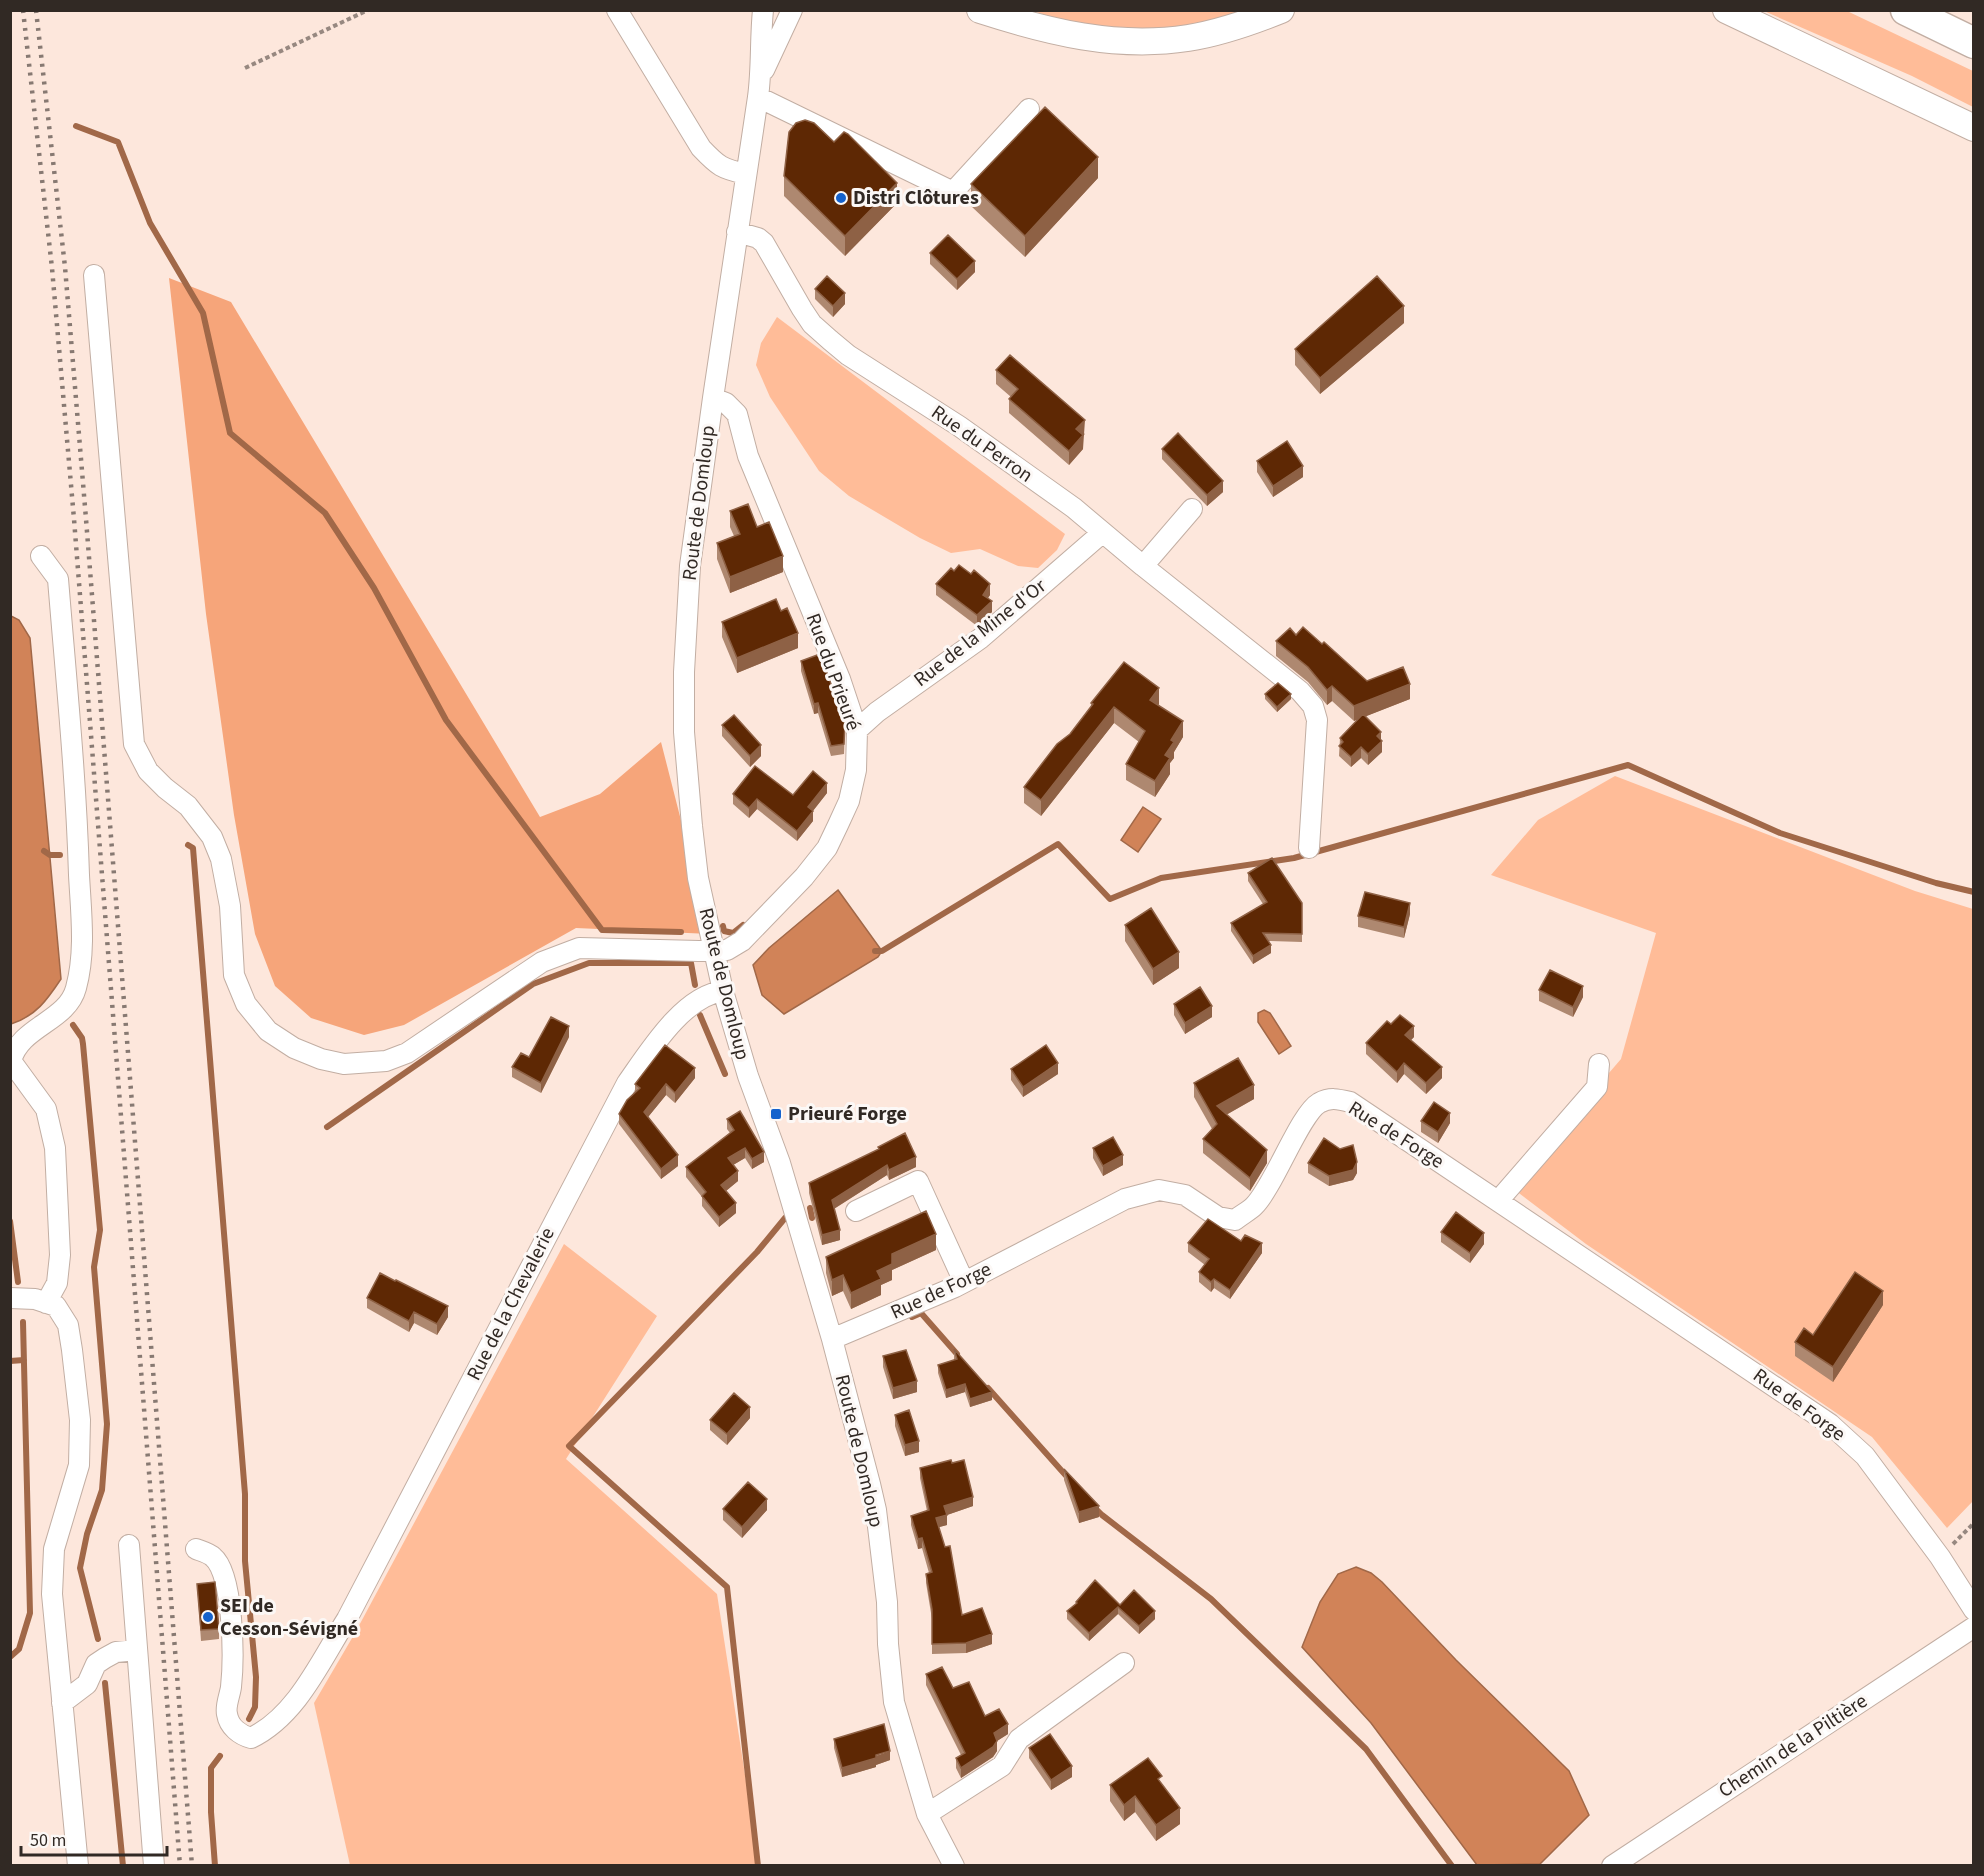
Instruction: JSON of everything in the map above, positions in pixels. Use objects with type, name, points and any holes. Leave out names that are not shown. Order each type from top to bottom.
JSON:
[{"type":"highway","points":[[1906,10],[1974,43]]},
{"type":"main road","points":[[980,10],[1077,37],[1124,42],[1159,41],[1211,33],[1281,10]]},
{"type":"main road","points":[[1726,10],[1974,128]]},
{"type":"street","points":[[617,10],[701,148],[714,162],[726,170],[746,174]]},
{"type":"street","name":"Route de Domloup","points":[[763,10],[760,32],[759,88],[712,398],[690,566],[684,672],[684,732],[692,826],[698,878],[723,991],[748,1076],[780,1163],[832,1339],[876,1510],[887,1602],[888,1644],[894,1702],[927,1814],[954,1866]]},
{"type":"street","name":"Route de Domloup","points":[[759,88],[792,10]]},
{"type":"street","points":[[759,88],[953,192],[1029,109]]},
{"type":"street","name":"Rue du Perron","points":[[737,232],[758,238],[764,243],[793,296],[812,324],[848,356],[959,426],[1074,508],[1102,533],[1300,691],[1313,706],[1317,720],[1309,848]]},
{"type":"street","name":"Rue du Prieuré","points":[[94,275],[134,744],[148,771],[188,806],[213,837],[221,859],[230,906],[234,975],[246,1004],[268,1031],[294,1048],[321,1059],[344,1064],[386,1061],[407,1053],[542,962],[579,948],[727,950],[742,941],[804,877],[827,848],[849,801],[856,770],[857,730],[840,679],[748,456],[737,414],[726,403],[712,398]]},
{"type":"street","points":[[1143,566],[1192,509]]},
{"type":"street","name":"Rue de la Mine d'Or","points":[[857,730],[877,712],[981,638],[1102,533]]},
{"type":"street","points":[[41,556],[58,579],[78,844],[82,956],[75,991],[66,1006],[24,1038],[14,1050],[11,1061],[46,1109],[55,1148],[60,1255],[57,1283],[46,1303]]},
{"type":"street","name":"Rue de la Chevalerie","points":[[196,1549],[214,1557],[226,1579],[233,1648],[231,1687],[226,1713],[231,1725],[242,1736],[251,1738],[263,1733],[278,1721],[303,1690],[348,1619],[627,1083],[681,1015],[704,996],[723,991]]},
{"type":"street","points":[[1498,1201],[1597,1087],[1599,1064]]},
{"type":"street","name":"Rue de Forge","points":[[832,1339],[964,1282],[1125,1199],[1159,1190],[1185,1195],[1218,1217],[1235,1220],[1254,1206],[1272,1179],[1307,1116],[1317,1104],[1333,1098],[1350,1102],[1830,1424],[1865,1456],[1940,1557],[1974,1610]]},
{"type":"street","points":[[856,1211],[918,1181],[964,1282]]},
{"type":"street","points":[[10,1298],[34,1299],[56,1306],[68,1324],[80,1420],[79,1465],[54,1549],[52,1594],[78,1866]]},
{"type":"street","points":[[129,1545],[154,1866]]},
{"type":"street","name":"Chemin de la Piltière","points":[[1612,1866],[1974,1627]]},
{"type":"street","points":[[62,1703],[87,1684],[96,1664],[116,1652],[137,1650]]},
{"type":"street","points":[[927,1814],[1002,1766],[1019,1740],[1124,1663]]},
{"type":"path","points":[[245,69],[368,10]]},
{"type":"path","points":[[1940,1557],[1974,1523]]},
{"type":"shaded area","points":[[1034,11],[1244,11],[1193,24],[1139,29],[1085,25]]},
{"type":"shaded area","points":[[1764,11],[1847,11],[1973,71],[1973,107],[1912,76]]},
{"type":"shaded area","points":[[169,278],[231,302],[540,817],[600,794],[661,742],[710,934],[576,928],[404,1025],[364,1035],[311,1018],[275,986],[255,934],[234,815],[206,614]]},
{"type":"shaded area","points":[[777,317],[1065,534],[1057,550],[1038,568],[1018,566],[980,549],[951,553],[920,538],[849,496],[819,471],[770,397],[756,365],[761,343]]},
{"type":"shaded area","points":[[11,616],[19,620],[30,638],[61,979],[34,1012],[11,1024]]},
{"type":"shaded area","points":[[1615,776],[1915,891],[1973,909],[1974,1500],[1947,1528],[1872,1437],[1586,1244],[1511,1187],[1621,1059],[1656,933],[1491,875],[1538,820]]},
{"type":"shaded area","points":[[1143,807],[1161,819],[1138,852],[1121,840]]},
{"type":"shaded area","points":[[838,890],[882,951],[878,957],[784,1014],[762,995],[753,965],[769,948]]},
{"type":"shaded area","points":[[1264,1010],[1270,1013],[1291,1046],[1279,1054],[1258,1022],[1258,1013]]},
{"type":"shaded area","points":[[564,1244],[657,1316],[566,1459],[717,1594],[759,1865],[350,1865],[314,1703],[355,1633]]},
{"type":"shaded area","points":[[1356,1567],[1371,1573],[1382,1582],[1456,1660],[1569,1771],[1589,1815],[1540,1864],[1477,1865],[1371,1723],[1302,1647],[1320,1602],[1338,1574]]},
{"type":"building","points":[[1045,107],[1098,157],[1025,236],[971,184]]},
{"type":"building","points":[[805,120],[814,123],[834,142],[844,132],[848,134],[897,183],[845,236],[784,176],[789,132],[796,123]]},
{"type":"building","points":[[948,235],[975,261],[957,279],[930,253]]},
{"type":"building","points":[[827,276],[845,293],[833,306],[815,289]]},
{"type":"building","points":[[1377,276],[1404,306],[1320,378],[1295,349]]},
{"type":"building","points":[[1010,355],[1085,420],[1076,429],[1083,435],[1069,451],[1009,399],[1018,389],[996,370]]},
{"type":"building","points":[[1178,433],[1223,481],[1207,495],[1162,449]]},
{"type":"building","points":[[1287,441],[1303,466],[1273,486],[1257,461]]},
{"type":"building","points":[[748,504],[757,527],[769,522],[783,556],[730,577],[717,543],[740,534],[730,511]]},
{"type":"building","points":[[959,565],[971,574],[974,570],[990,584],[983,595],[992,601],[977,615],[936,584],[951,568],[954,571]]},
{"type":"building","points":[[776,599],[781,611],[787,608],[798,633],[737,658],[722,622]]},
{"type":"building","points":[[1303,627],[1322,644],[1324,642],[1367,681],[1403,667],[1410,684],[1354,706],[1332,686],[1327,690],[1308,667],[1276,641],[1290,628],[1296,635]]},
{"type":"building","points":[[820,654],[845,722],[844,744],[831,746],[818,703],[814,704],[801,661]]},
{"type":"building","points":[[1124,662],[1159,688],[1150,700],[1183,721],[1171,740],[1174,742],[1165,755],[1170,758],[1155,781],[1126,764],[1145,731],[1114,707],[1041,800],[1024,787],[1057,744],[1070,734],[1093,704],[1091,703]]},
{"type":"building","points":[[1278,683],[1291,694],[1277,707],[1265,694]]},
{"type":"building","points":[[1363,714],[1381,732],[1377,736],[1382,741],[1368,754],[1361,747],[1351,757],[1339,746],[1343,742],[1340,738]]},
{"type":"building","points":[[734,715],[761,745],[750,756],[722,725]]},
{"type":"building","points":[[755,766],[793,795],[813,771],[827,783],[808,807],[813,811],[797,831],[757,799],[749,808],[733,794]]},
{"type":"building","points":[[1272,858],[1302,903],[1302,934],[1263,933],[1271,945],[1253,956],[1231,923],[1267,902],[1248,873]]},
{"type":"building","points":[[1365,892],[1410,903],[1404,927],[1358,916]]},
{"type":"building","points":[[1151,908],[1179,952],[1153,969],[1125,925]]},
{"type":"building","points":[[1550,970],[1583,986],[1573,1007],[1539,990]]},
{"type":"building","points":[[1200,987],[1212,1006],[1185,1023],[1174,1004]]},
{"type":"building","points":[[1400,1015],[1414,1026],[1405,1035],[1442,1067],[1426,1083],[1404,1063],[1397,1072],[1366,1043],[1387,1021],[1391,1024]]},
{"type":"building","points":[[551,1017],[569,1026],[541,1083],[512,1067],[521,1053],[529,1057]]},
{"type":"building","points":[[665,1045],[695,1068],[675,1093],[666,1084],[644,1112],[678,1155],[661,1169],[619,1114],[627,1100],[640,1088],[635,1084]]},
{"type":"building","points":[[1046,1045],[1058,1063],[1023,1087],[1011,1069]]},
{"type":"building","points":[[1238,1058],[1254,1085],[1217,1106],[1267,1150],[1250,1178],[1203,1139],[1217,1124],[1194,1083]]},
{"type":"building","points":[[1434,1102],[1450,1113],[1438,1132],[1421,1121]]},
{"type":"building","points":[[740,1111],[764,1152],[752,1159],[745,1148],[728,1158],[738,1171],[721,1185],[736,1203],[719,1217],[702,1196],[706,1192],[686,1167],[734,1130],[727,1119]]},
{"type":"building","points":[[905,1133],[916,1157],[889,1170],[887,1165],[832,1200],[840,1230],[822,1235],[809,1183],[879,1149],[878,1147]]},
{"type":"building","points":[[1113,1137],[1123,1155],[1103,1166],[1093,1148]]},
{"type":"building","points":[[1324,1138],[1340,1149],[1353,1145],[1357,1162],[1353,1170],[1329,1176],[1308,1163]]},
{"type":"building","points":[[926,1211],[936,1234],[892,1254],[892,1264],[877,1271],[881,1279],[851,1293],[843,1275],[832,1280],[826,1257]]},
{"type":"building","points":[[1456,1212],[1484,1233],[1470,1253],[1441,1232]]},
{"type":"building","points":[[1208,1219],[1241,1241],[1245,1235],[1262,1243],[1230,1290],[1214,1279],[1211,1282],[1199,1272],[1209,1259],[1188,1243]]},
{"type":"building","points":[[1855,1272],[1883,1291],[1833,1367],[1795,1342],[1804,1328],[1813,1335]]},
{"type":"building","points":[[380,1273],[448,1306],[437,1324],[414,1312],[409,1321],[367,1298]]},
{"type":"building","points":[[954,1349],[992,1392],[970,1399],[965,1384],[946,1390],[938,1365],[957,1359]]},
{"type":"building","points":[[906,1350],[917,1381],[893,1388],[883,1356]]},
{"type":"building","points":[[734,1393],[750,1407],[727,1434],[710,1420]]},
{"type":"building","points":[[909,1410],[919,1441],[905,1445],[895,1415]]},
{"type":"building","points":[[951,1460],[952,1463],[964,1460],[973,1497],[944,1506],[947,1515],[936,1518],[945,1547],[950,1546],[962,1615],[982,1608],[992,1634],[966,1643],[932,1644],[932,1609],[926,1574],[932,1572],[922,1538],[918,1539],[911,1516],[929,1510],[920,1468]]},
{"type":"building","points":[[1064,1469],[1099,1506],[1079,1512]]},
{"type":"building","points":[[748,1482],[767,1499],[742,1527],[723,1509]]},
{"type":"building","points":[[1095,1580],[1120,1605],[1134,1590],[1155,1611],[1139,1626],[1118,1607],[1089,1633],[1067,1611],[1077,1603]]},
{"type":"building","name":"SEI de Cesson-Sévigné","points":[[215,1582],[219,1629],[201,1630],[197,1584]]},
{"type":"building","points":[[942,1667],[953,1688],[969,1682],[985,1716],[999,1709],[1008,1724],[994,1733],[997,1741],[993,1747],[961,1768],[956,1758],[965,1753],[926,1674]]},
{"type":"building","points":[[884,1724],[890,1751],[876,1755],[876,1758],[842,1768],[834,1739]]},
{"type":"building","points":[[1050,1734],[1072,1766],[1051,1780],[1029,1748]]},
{"type":"building","points":[[1148,1758],[1162,1776],[1158,1779],[1180,1808],[1156,1825],[1135,1796],[1124,1805],[1110,1785]]},
{"type":"waterway","points":[[76,126],[118,142],[150,223],[203,313],[230,433],[325,513],[374,588],[446,720],[602,930],[681,932]]},
{"type":"waterway","points":[[875,951],[882,951],[1058,844],[1110,899],[1161,878],[1294,858],[1628,765],[1780,833],[1936,883],[1974,892]]},
{"type":"waterway","points":[[188,845],[193,848],[245,1494],[245,1561],[256,1677],[255,1707],[249,1719]]},
{"type":"waterway","points":[[44,851],[50,855],[60,855]]},
{"type":"waterway","points":[[723,926],[724,931],[733,933],[743,925]]},
{"type":"waterway","points":[[327,1127],[533,984],[589,963],[691,963],[695,985]]},
{"type":"waterway","points":[[700,1015],[725,1074]]},
{"type":"waterway","points":[[73,1025],[82,1038],[83,1044],[100,1230],[94,1267],[107,1424],[102,1490],[87,1534],[80,1568],[98,1639]]},
{"type":"waterway","points":[[810,1208],[812,1218]]},
{"type":"waterway","points":[[758,1866],[727,1587],[569,1446],[757,1252],[785,1218]]},
{"type":"waterway","points":[[10,1221],[18,1282]]},
{"type":"waterway","points":[[912,1317],[921,1313],[957,1354]]},
{"type":"waterway","points":[[10,1657],[19,1649],[30,1613],[23,1322]]},
{"type":"waterway","points":[[10,1361],[24,1360]]},
{"type":"waterway","points":[[988,1388],[1069,1479]]},
{"type":"waterway","points":[[1094,1507],[1211,1599],[1366,1749],[1452,1866]]},
{"type":"waterway","points":[[105,1683],[123,1866]]},
{"type":"waterway","points":[[215,1866],[211,1768],[220,1756]]},
{"type":"railway","points":[[23,10],[52,268],[74,519],[180,1866]]},
{"type":"railway","points":[[36,10],[65,267],[192,1866]]},
{"type":"place","name":"Distri Clôtures","points":[[841,198]]},
{"type":"place","name":"Prieuré Forge","points":[[776,1114]]},
{"type":"place","name":"SEI de Cesson-Sévigné","points":[[208,1617]]}]
